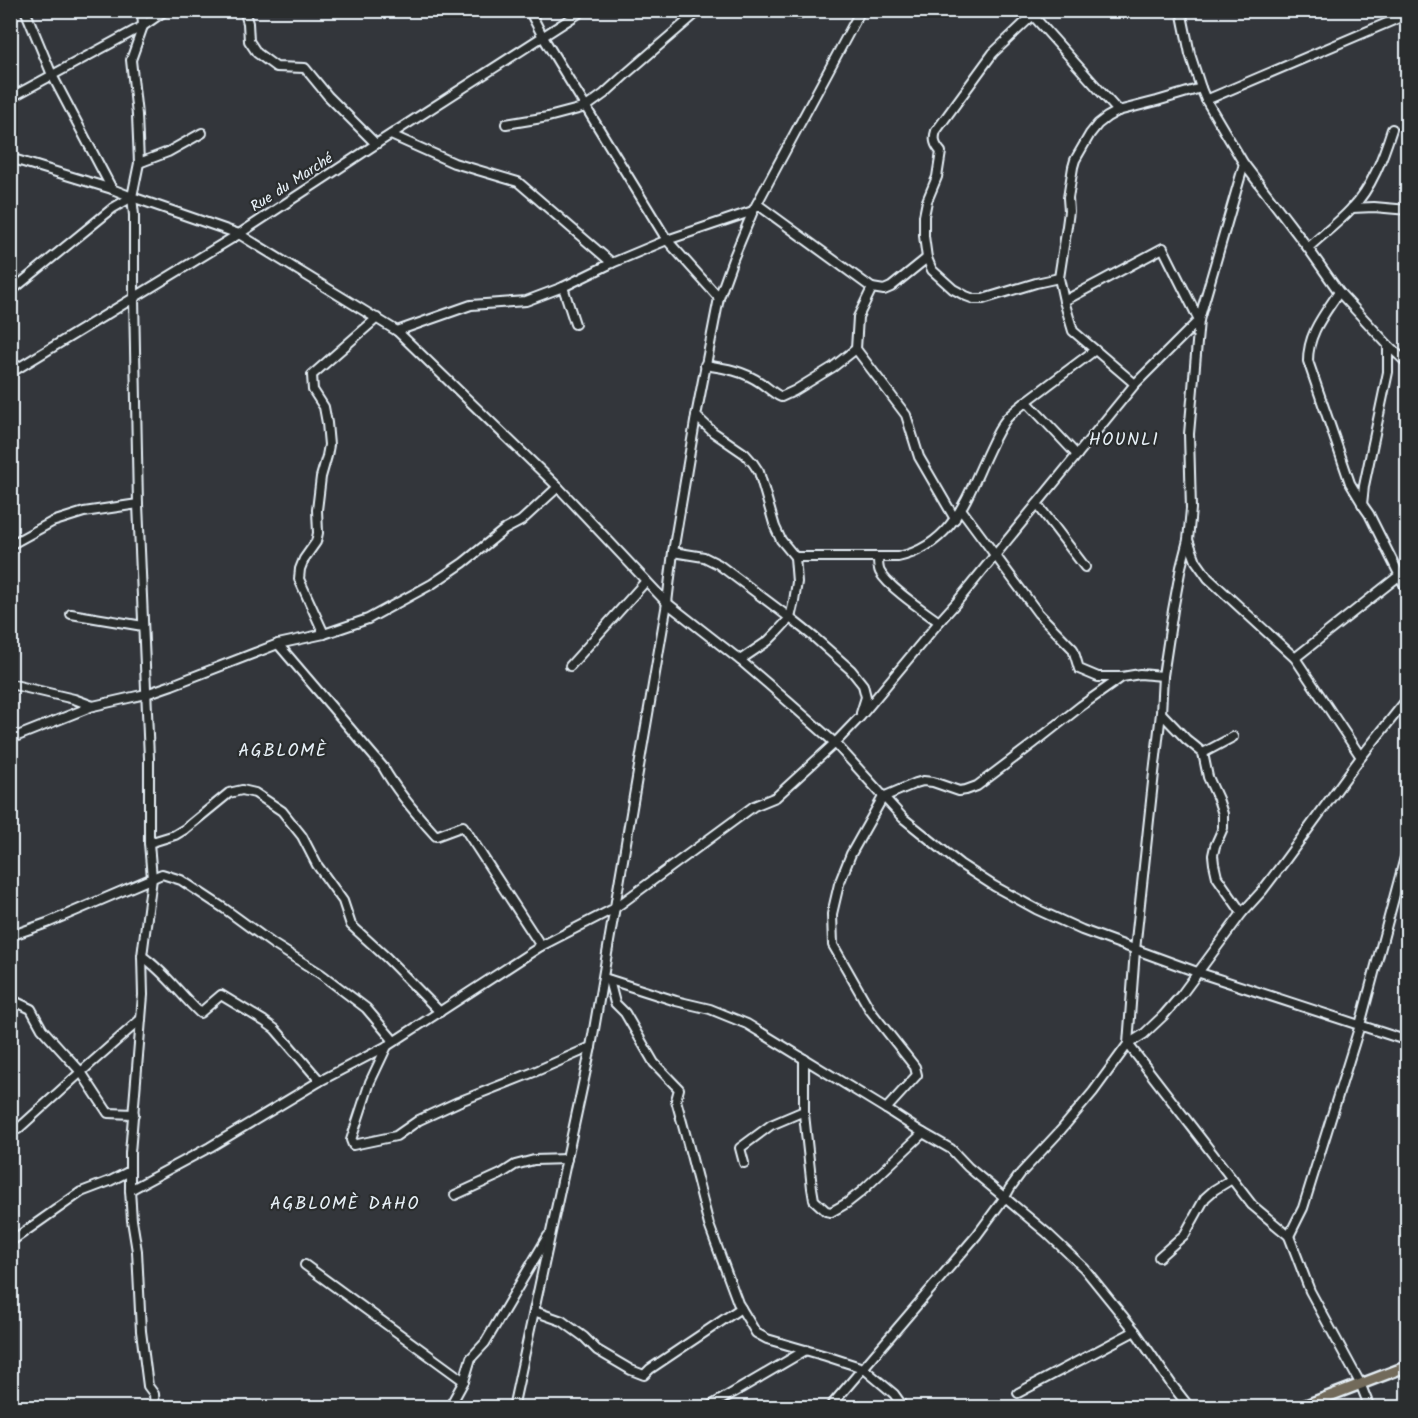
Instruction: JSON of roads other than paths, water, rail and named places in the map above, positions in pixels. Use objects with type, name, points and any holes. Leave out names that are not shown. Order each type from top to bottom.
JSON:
[{"type":"main road","points":[[1298,1407],[1407,1366]]},
{"type":"street","points":[[25,10],[51,75],[112,189]]},
{"type":"street","points":[[142,10],[143,26],[132,60],[139,163],[132,197],[138,504],[152,878],[142,956],[143,995],[130,1153],[130,1190],[137,1251],[141,1331],[148,1386],[154,1394],[155,1407]]},
{"type":"street","points":[[10,98],[143,26],[166,10]]},
{"type":"street","points":[[244,10],[248,23],[249,41],[257,53],[276,67],[305,68],[328,96],[376,144]]},
{"type":"street","points":[[529,10],[543,37],[667,240],[719,298]]},
{"type":"street","name":"Rue du Marché","points":[[10,373],[238,234],[584,10]]},
{"type":"street","points":[[506,124],[548,117],[586,107],[604,94],[699,10]]},
{"type":"street","points":[[513,1407],[606,979],[615,908],[696,416],[719,298],[755,208],[861,10]]},
{"type":"street","points":[[1181,10],[1190,54],[1201,88],[1244,164],[1339,292],[1407,364]]},
{"type":"street","points":[[1059,278],[983,299],[974,299],[953,289],[933,270],[927,258],[924,216],[927,201],[937,177],[941,152],[934,136],[993,53],[1030,13],[1118,111]]},
{"type":"street","points":[[1206,100],[1407,14]]},
{"type":"street","points":[[1135,384],[1073,331],[1064,302],[1059,278],[1067,226],[1068,198],[1075,160],[1098,124],[1118,111],[1201,88]]},
{"type":"street","points":[[1308,248],[1352,208],[1371,182],[1392,129]]},
{"type":"street","points":[[139,163],[168,152],[202,133]]},
{"type":"street","points":[[391,135],[454,163],[518,182],[612,263]]},
{"type":"street","points":[[10,158],[112,189],[238,234],[397,331],[558,487],[667,603],[741,660],[835,743],[903,818],[960,864],[994,886],[1073,926],[1136,950],[1407,1041]]},
{"type":"street","points":[[1244,164],[1199,320],[1189,434],[1191,509],[1188,540],[1174,599],[1163,676],[1128,1044],[1252,1205],[1290,1236],[1310,1291],[1371,1407]]},
{"type":"street","points":[[10,292],[113,208],[132,197]]},
{"type":"street","points":[[397,331],[471,305],[526,301],[563,287],[667,240],[755,208]]},
{"type":"street","points":[[755,208],[872,288],[884,290],[891,287],[927,258]]},
{"type":"street","points":[[1352,208],[1407,210]]},
{"type":"street","points":[[1064,302],[1162,248],[1199,320]]},
{"type":"street","points":[[563,287],[575,324]]},
{"type":"street","points":[[872,288],[858,317],[856,349],[906,416],[919,457],[955,519]]},
{"type":"street","points":[[1339,292],[1319,321],[1311,338],[1308,361],[1350,483],[1369,514],[1407,592]]},
{"type":"street","points":[[324,634],[299,579],[300,568],[316,542],[321,477],[329,445],[324,407],[313,390],[312,375],[377,318]]},
{"type":"street","points":[[130,1190],[391,1043],[541,946],[615,908],[754,806],[776,797],[860,717],[957,603],[1135,384],[1199,320]]},
{"type":"street","points":[[1362,504],[1388,372],[1388,345]]},
{"type":"street","points":[[705,365],[740,372],[781,397],[833,367],[856,349]]},
{"type":"street","points":[[795,557],[898,557],[932,543],[955,519],[999,430],[1008,417],[1095,350]]},
{"type":"street","points":[[1026,402],[1077,455]]},
{"type":"street","points":[[696,416],[713,432],[745,454],[753,463],[759,472],[775,527],[781,540],[795,557],[797,582],[790,618],[768,641],[741,660]]},
{"type":"street","points":[[10,739],[93,706],[146,694],[278,644],[324,634],[368,619],[432,584],[464,563],[504,530],[521,521],[558,487]]},
{"type":"street","points":[[10,545],[52,522],[84,512],[138,504]]},
{"type":"street","points":[[1037,504],[1084,567]]},
{"type":"street","points":[[961,509],[1038,613],[1073,649],[1079,669],[1098,677],[1140,674],[1163,676]]},
{"type":"street","points":[[1188,540],[1196,561],[1208,578],[1295,658],[1361,757]]},
{"type":"street","points":[[674,552],[704,557],[718,564],[790,618],[851,670],[863,685],[866,697],[860,717]]},
{"type":"street","points":[[878,558],[880,571],[889,582],[911,602],[939,622]]},
{"type":"street","points":[[1295,658],[1400,575]]},
{"type":"street","points":[[570,666],[646,581]]},
{"type":"street","points":[[71,614],[143,626]]},
{"type":"street","points":[[278,644],[382,766],[409,806],[436,836],[464,826],[541,946]]},
{"type":"street","points":[[886,1109],[916,1075],[915,1067],[870,1010],[833,945],[832,914],[839,884],[851,854],[883,797],[923,781],[959,791],[976,786],[1122,677]]},
{"type":"street","points":[[10,684],[74,699],[93,706]]},
{"type":"street","points":[[829,1407],[971,1242],[1021,1173],[1093,1092],[1128,1044],[1144,1034],[1182,994],[1407,698]]},
{"type":"street","points":[[1161,712],[1186,739],[1203,753],[1208,777],[1223,814],[1223,828],[1213,855],[1217,877],[1242,913]]},
{"type":"street","points":[[1203,753],[1233,737]]},
{"type":"street","points":[[149,843],[185,830],[229,793],[248,791],[262,797],[282,811],[302,836],[317,865],[344,901],[351,925],[440,1012]]},
{"type":"street","points":[[1290,1236],[1303,1208],[1360,1025],[1407,846]]},
{"type":"street","points":[[10,936],[57,919],[162,874],[180,880],[321,974],[366,1008],[391,1043]]},
{"type":"street","points":[[142,956],[172,981],[180,993],[200,1013],[221,995],[264,1021],[287,1043],[320,1081]]},
{"type":"street","points":[[606,979],[720,1013],[747,1024],[951,1149],[968,1167],[1047,1233],[1084,1268],[1135,1331],[1172,1386],[1190,1407]]},
{"type":"street","points":[[606,979],[615,1003],[625,1013],[654,1063],[679,1089],[676,1100],[709,1225],[741,1308],[756,1333],[767,1339],[863,1368],[894,1394],[904,1407]]},
{"type":"street","points":[[10,999],[31,1009],[42,1029],[81,1072],[108,1113],[134,1114]]},
{"type":"street","points":[[18,1129],[141,1019]]},
{"type":"street","points":[[391,1043],[370,1082],[351,1140],[353,1145],[396,1136],[419,1120],[458,1102],[591,1047]]},
{"type":"street","points":[[804,1059],[804,1111],[814,1200],[826,1211],[831,1212],[861,1192],[923,1133]]},
{"type":"street","points":[[744,1163],[741,1148],[771,1125],[804,1111]]},
{"type":"street","points":[[455,1195],[515,1165],[534,1160],[567,1160]]},
{"type":"street","points":[[10,1242],[81,1192],[130,1171]]},
{"type":"street","points":[[1159,1257],[1185,1234],[1205,1198],[1232,1179]]},
{"type":"street","points":[[449,1407],[464,1381],[471,1358],[485,1343],[553,1229]]},
{"type":"street","points":[[305,1265],[464,1381]]},
{"type":"street","points":[[534,1311],[562,1321],[597,1350],[644,1375],[741,1308]]},
{"type":"street","points":[[1018,1393],[1135,1331]]},
{"type":"street","points":[[707,1407],[806,1350]]},
{"type":"district","name":"HOUNLI","points":[[1124,440]]},
{"type":"district","name":"AGBLOMÈ","points":[[283,751]]},
{"type":"district","name":"AGBLOMÈ DAHO","points":[[345,1204]]}]
